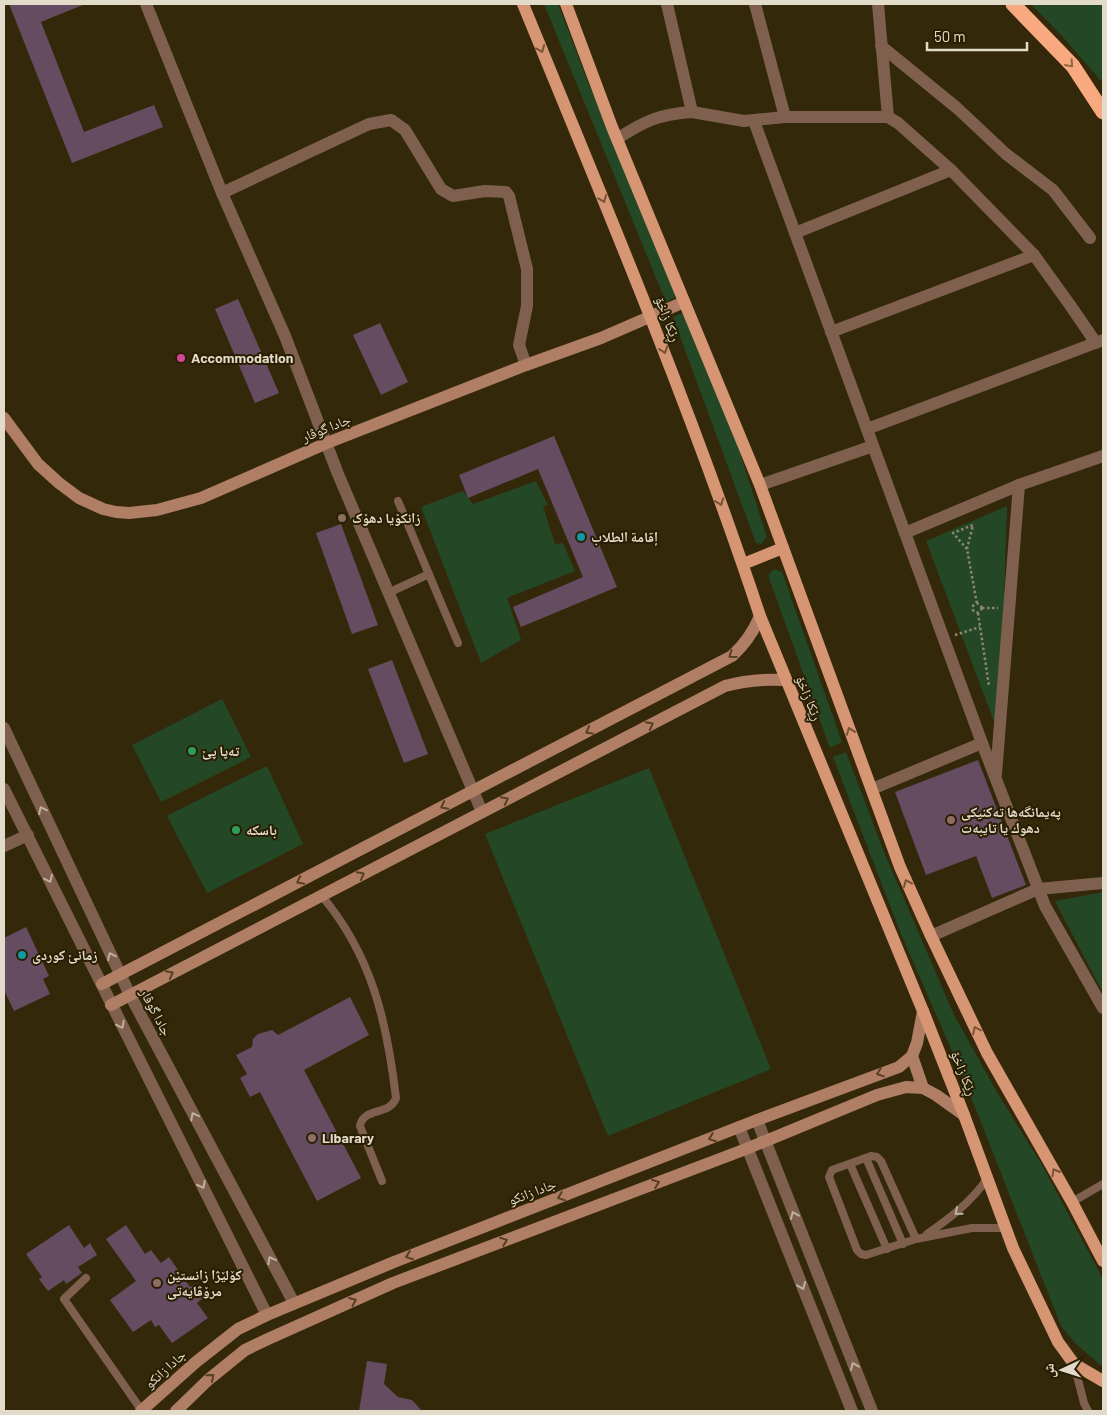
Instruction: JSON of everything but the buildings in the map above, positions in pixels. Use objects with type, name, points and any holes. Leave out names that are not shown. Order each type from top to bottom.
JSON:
[{"type":"highway","points":[[1013,4],[1073,66],[1103,112]]},
{"type":"main road","name":"ڕێکا زاخۆ","points":[[523,4],[651,316],[743,564],[760,616],[923,1011],[1013,1248],[1058,1342],[1074,1364],[1103,1381]]},
{"type":"main road","name":"ڕێکا زاخۆ","points":[[566,4],[617,139],[760,486],[900,866],[987,1053],[1072,1202],[1103,1261]]},
{"type":"main road","points":[[743,564],[783,548]]},
{"type":"street","points":[[146,4],[222,193],[284,336],[338,474],[482,812]]},
{"type":"street","points":[[667,4],[692,112]]},
{"type":"street","points":[[755,4],[785,117]]},
{"type":"street","points":[[878,4],[888,117]]},
{"type":"street","points":[[881,46],[957,108],[1006,154],[1053,190],[1090,238]]},
{"type":"street","points":[[617,139],[637,125],[655,118],[692,112],[744,121],[785,117],[888,117],[898,123],[950,170],[1034,255],[1070,305],[1100,341],[867,429]]},
{"type":"street","points":[[222,193],[369,124],[391,120],[405,130],[441,189],[453,196],[486,191],[506,192],[509,196],[527,269],[527,306],[519,345],[526,365]]},
{"type":"street","points":[[754,121],[982,743],[1038,889],[1045,906],[1103,1008]]},
{"type":"street","points":[[795,233],[950,170]]},
{"type":"street","points":[[831,332],[1034,255]]},
{"type":"street","name":"جادا گوڤار","points":[[4,418],[38,464],[68,491],[103,509],[129,513],[157,510],[186,503],[326,443],[424,407],[526,365],[601,338],[684,302]]},
{"type":"street","points":[[760,486],[873,446]]},
{"type":"street","points":[[905,533],[1019,485],[1103,456]]},
{"type":"street","points":[[995,777],[1019,485]]},
{"type":"street","points":[[102,984],[732,656],[744,645],[754,631],[760,616]]},
{"type":"street","points":[[714,666],[725,686]]},
{"type":"street","points":[[111,1004],[725,686],[746,680],[785,680]]},
{"type":"street","name":"جادا گوڤار","points":[[4,728],[130,995],[294,1303]]},
{"type":"street","points":[[872,789],[982,743]]},
{"type":"street","points":[[4,788],[267,1315]]},
{"type":"street","points":[[4,846],[28,835]]},
{"type":"street","points":[[931,936],[1038,889],[1103,883]]},
{"type":"street","points":[[923,1011],[917,1043],[912,1056],[923,1088]]},
{"type":"street","name":"جادا زانکو","points":[[141,1411],[238,1329],[267,1315],[739,1127],[899,1067],[912,1056]]},
{"type":"street","points":[[176,1411],[208,1380],[245,1350],[268,1339],[394,1283],[746,1149],[877,1095],[906,1087],[923,1088],[936,1095],[964,1116]]},
{"type":"street","points":[[757,1120],[872,1411]]},
{"type":"street","points":[[739,1127],[746,1149],[852,1411]]},
{"type":"lane","points":[[398,501],[458,643]]},
{"type":"lane","points":[[388,593],[429,574]]},
{"type":"lane","points":[[321,896],[344,924],[361,956],[376,998],[389,1048],[396,1098],[390,1107],[364,1116],[360,1126],[382,1181]]},
{"type":"lane","points":[[919,1238],[881,1161],[877,1157],[871,1156],[832,1170],[829,1177],[857,1250],[861,1254],[866,1255],[888,1249],[919,1238],[972,1228],[1006,1228]]},
{"type":"lane","points":[[866,1158],[903,1244]]},
{"type":"lane","points":[[850,1164],[888,1249]]},
{"type":"lane","points":[[919,1238],[960,1210],[987,1179]]},
{"type":"lane","points":[[1072,1202],[1103,1184]]},
{"type":"lane","points":[[86,1278],[64,1299],[141,1411]]},
{"type":"lane","points":[[1074,1364],[1084,1403],[1088,1411]]},
{"type":"path","points":[[968,549],[953,533],[973,525],[968,549],[977,604],[982,608],[1000,608]]},
{"type":"path","points":[[977,604],[972,609],[978,613]]},
{"type":"path","points":[[982,608],[978,613],[990,694]]},
{"type":"path","points":[[944,638],[980,627]]},
{"type":"green space","points":[[544,4],[558,4],[588,82],[679,295],[666,302]]},
{"type":"green space","points":[[1031,4],[1103,4],[1103,83],[1062,36]]},
{"type":"green space","points":[[685,312],[737,444],[767,537],[761,544],[756,543],[673,317]]},
{"type":"green space","points":[[536,481],[548,505],[543,506],[555,544],[563,543],[575,571],[507,598],[521,640],[481,663],[421,507],[463,491],[473,504]]},
{"type":"green space","points":[[1007,506],[1000,720],[996,723],[926,541]]},
{"type":"green space","points":[[774,569],[782,572],[842,742],[830,748],[768,575]]},
{"type":"green space","name":"تەپا پێ","points":[[222,699],[251,757],[161,802],[132,745]]},
{"type":"green space","points":[[846,752],[884,852],[954,1015],[998,1094],[1042,1165],[1103,1279],[1103,1367],[1077,1345],[1061,1326],[962,1074],[901,934],[833,757]]},
{"type":"green space","name":"باسکە","points":[[267,766],[303,844],[207,893],[167,816]]},
{"type":"green space","points":[[649,768],[771,1069],[608,1136],[485,834]]},
{"type":"green space","points":[[1103,892],[1103,993],[1055,901]]},
{"type":"place","name":"Accommodation","points":[[181,358]]},
{"type":"place","name":"زانکۆیا دهۆک","points":[[342,518]]},
{"type":"place","name":"إقامة الطلاب","points":[[581,537]]},
{"type":"place","name":"تەپا پێ","points":[[192,751]]},
{"type":"place","name":"پەیمانگەها تەکنیکی دهوك یا تایبەت","points":[[951,820]]},
{"type":"place","name":"باسکە","points":[[236,830]]},
{"type":"place","name":"زمانێ کوردی","points":[[22,955]]},
{"type":"place","name":"Libarary","points":[[312,1138]]},
{"type":"place","name":"كۆلێژا زانستێن مرۆڤایەتی","points":[[157,1283]]}]
